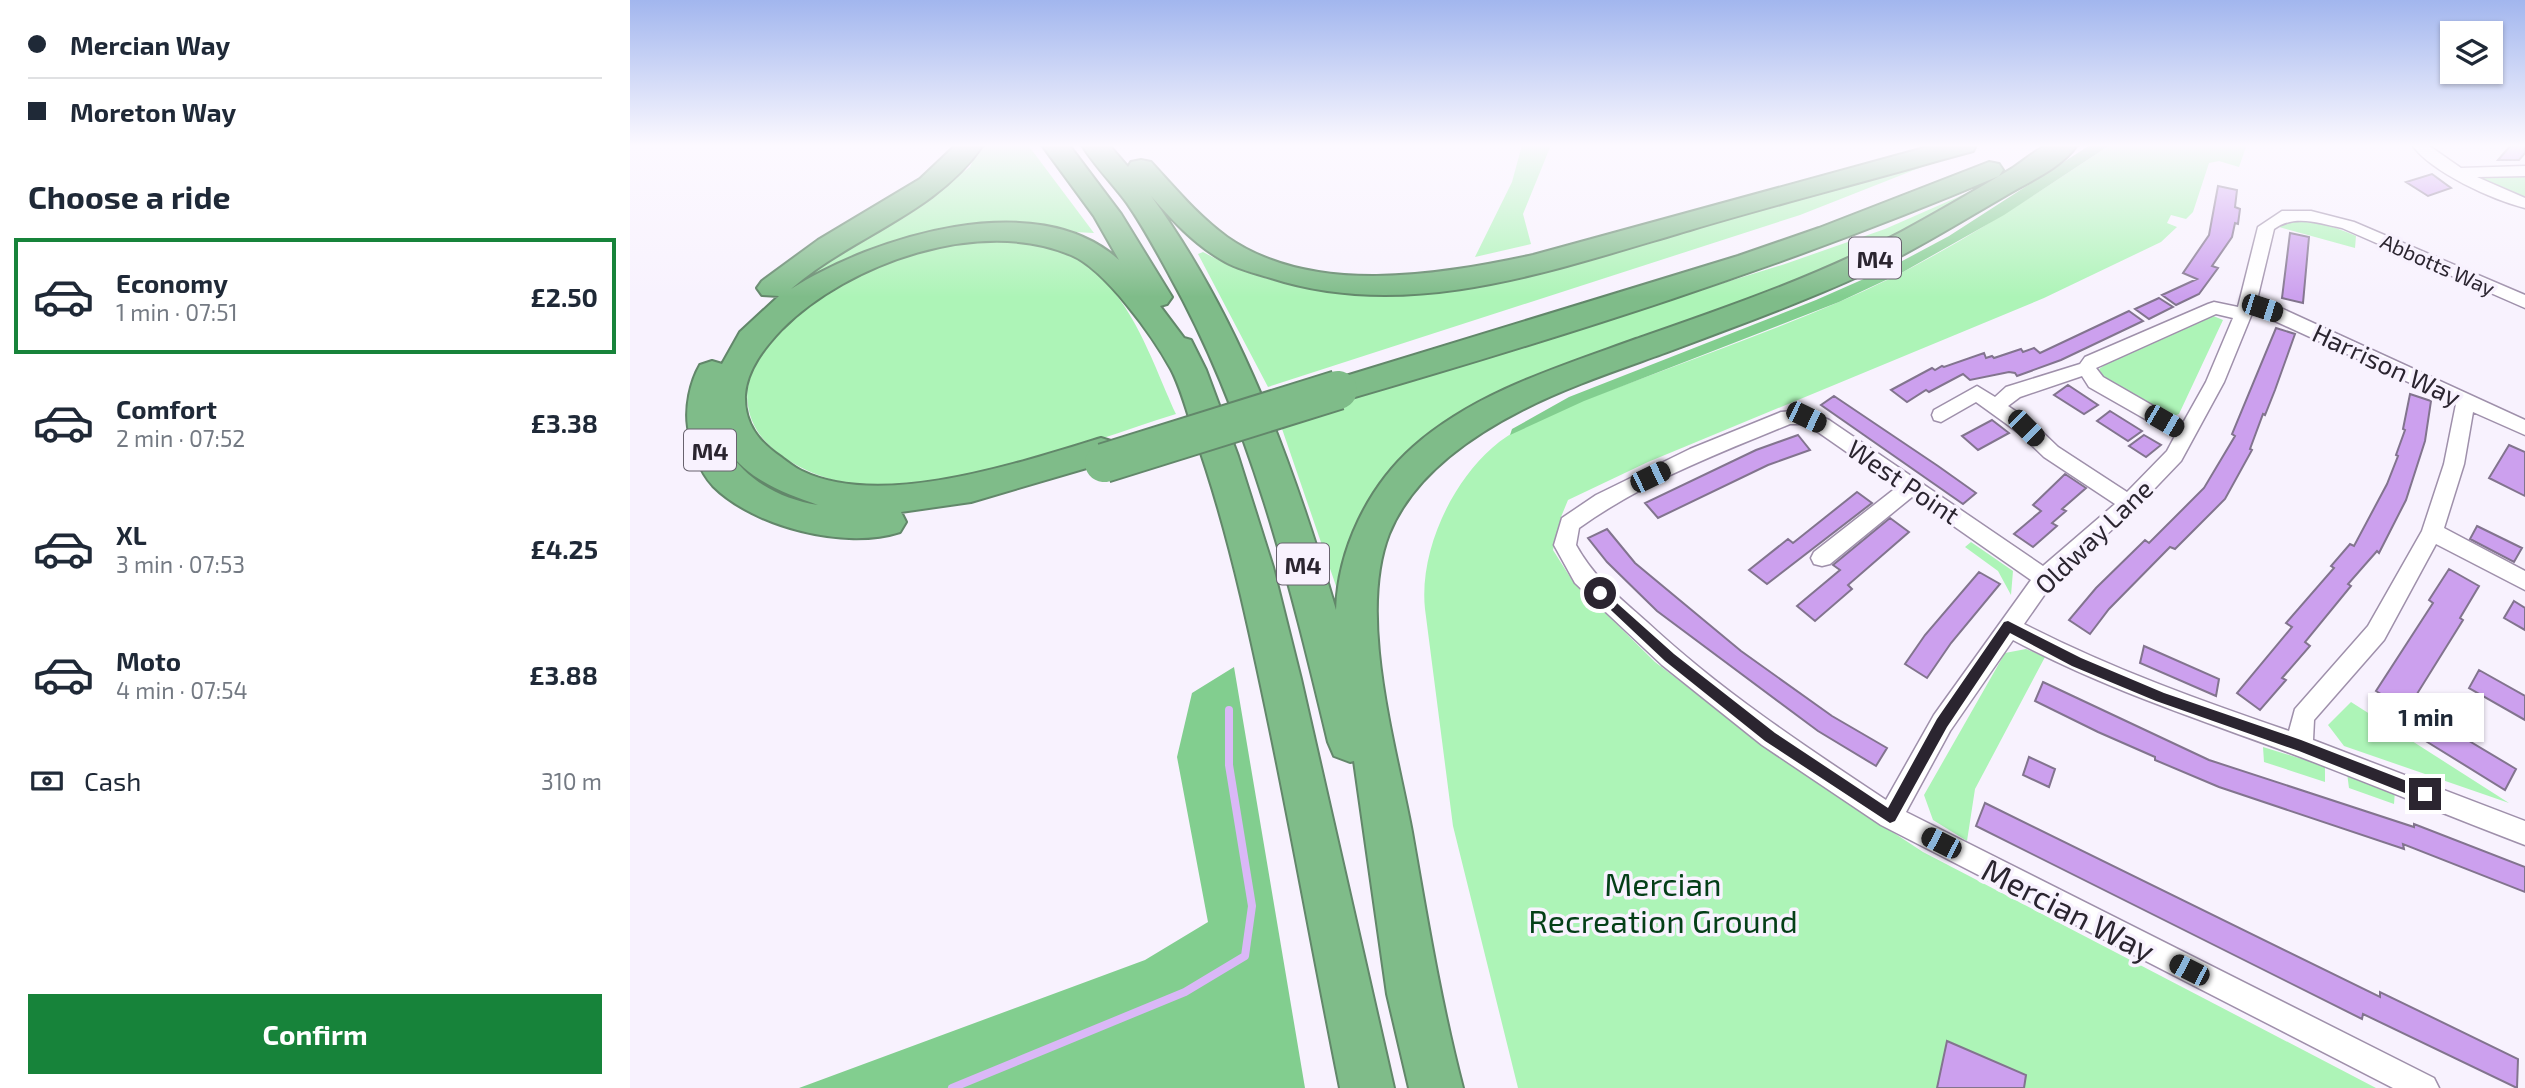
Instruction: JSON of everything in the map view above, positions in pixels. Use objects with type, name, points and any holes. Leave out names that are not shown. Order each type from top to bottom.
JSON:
[{"type":"highway","name":"M4","points":[[914,196],[803,263],[768,293],[744,320],[716,363],[707,391],[705,430],[713,457],[721,472],[760,504],[811,519],[863,523],[909,519],[952,509],[1103,457],[1786,251],[1930,196]]},
{"type":"highway","name":"M4","points":[[1094,196],[1130,251],[1160,306],[1189,370],[1234,499],[1258,587],[1367,1088]]},
{"type":"highway","name":"M4","points":[[1135,196],[1149,214],[1191,284],[1231,367],[1266,453],[1314,602],[1436,1088]]},
{"type":"highway","points":[[1167,196],[1197,228],[1237,256],[1311,281],[1370,287],[1437,283],[1527,265],[1779,196]]},
{"type":"highway","name":"M4","points":[[1336,385],[1797,229],[1886,196]]},
{"type":"highway","name":"M4","points":[[1419,1020],[1365,693],[1356,611],[1357,586],[1366,548],[1384,508],[1398,488],[1445,439],[1500,404],[1560,378],[1757,307],[1867,262],[1953,216],[1985,196]]},
{"type":"highway","name":"M4","points":[[1103,457],[940,495],[878,500],[851,498],[805,487],[761,464],[733,429],[728,392],[735,369],[756,337],[776,315],[818,285],[857,264],[901,248],[935,239],[984,232],[1039,235],[1085,249],[1107,266],[1126,286],[1189,370]]},
{"type":"street","name":"Abbotts Way","points":[[2246,309],[2266,227],[2282,216],[2311,216],[2348,225],[2525,302]]},
{"type":"street","points":[[2002,401],[2013,392],[2086,368],[2091,361],[2214,307],[2246,309]]},
{"type":"street","name":"Harrison Way","points":[[2246,309],[2277,313],[2525,429]]},
{"type":"street","name":"Oldway Lane","points":[[1890,817],[1942,723],[2044,578],[2129,503],[2174,456],[2215,382],[2246,309]]},
{"type":"street","points":[[2086,368],[2096,382],[2187,434]]},
{"type":"street","points":[[1941,415],[1977,393],[2026,428],[2051,452],[2129,503]]},
{"type":"street","points":[[2301,746],[2303,716],[2376,633],[2432,533],[2454,464],[2466,401]]},
{"type":"street","name":"West Point","points":[[1569,524],[1603,500],[1673,466],[1788,417],[1806,417],[1822,425],[2044,578]]},
{"type":"street","points":[[1822,558],[1912,486]]},
{"type":"street","name":"Mercian Way","points":[[1569,524],[1565,545],[1583,577],[1670,657],[1770,737],[1890,817],[2424,1088]]},
{"type":"street","points":[[2432,533],[2525,581]]},
{"type":"street","points":[[2008,626],[2076,662],[2160,697],[2301,746],[2525,833]]},
{"type":"green space","points":[[1066,196],[1094,233],[974,227],[780,297],[820,262],[930,197]]},
{"type":"green space","points":[[1505,196],[1530,196],[1523,214],[1531,244],[1475,257]]},
{"type":"green space","points":[[1793,196],[1849,196],[1800,215],[1268,387],[1198,254],[1203,252],[1259,276],[1315,289],[1373,293],[1434,291]]},
{"type":"green space","points":[[1966,196],[1860,257],[1466,413],[1342,590],[1336,586],[1280,423],[1402,382],[1785,264],[1885,229]]},
{"type":"green space","points":[[2011,196],[2033,196],[1903,272],[1839,302],[1584,401],[1510,435],[1512,429],[1569,397],[1816,300],[1891,267],[1949,236]]},
{"type":"green space","name":"Mercian Recreation Ground","points":[[2033,196],[2198,196],[2193,212],[2186,219],[2171,215],[2167,223],[2177,227],[2161,242],[2044,298],[1648,462],[1568,500],[1553,550],[1572,580],[1655,662],[1762,744],[1923,852],[2376,1088],[1518,1088],[1453,826],[1425,609],[1424,588],[1432,543],[1451,500],[1477,463],[1492,448],[1548,414],[1839,302],[1910,268]]},
{"type":"green space","points":[[2289,221],[2315,223],[2348,232],[2356,236],[2355,248],[2275,226]]},
{"type":"green space","points":[[982,239],[1046,245],[1073,256],[1095,272],[1114,291],[1129,313],[1176,414],[1019,464],[937,482],[857,484],[830,479],[791,462],[769,445],[753,423],[747,396],[751,369],[773,333],[827,289],[866,270],[926,247]]},
{"type":"green space","points":[[2211,315],[2223,320],[2179,414],[2170,417],[2104,378],[2099,369],[2109,362]]},
{"type":"green space","points":[[1971,542],[2013,571],[2011,595],[1998,571],[1965,547]]},
{"type":"green space","points":[[2026,649],[2045,657],[1975,789],[1967,841],[1933,820],[1924,795],[2005,653]]},
{"type":"green space","points":[[1234,667],[1305,1088],[799,1088],[1145,960],[1208,922],[1177,757],[1192,693]]},
{"type":"green space","points":[[2351,702],[2509,803],[2344,746],[2328,725]]},
{"type":"green space","points":[[2263,747],[2325,766],[2325,782],[2264,762]]},
{"type":"green space","points":[[2347,773],[2395,791],[2394,804],[2349,788]]},
{"type":"building","points":[[2216,196],[2236,196],[2235,207],[2240,209],[2238,224],[2235,223],[2232,237],[2212,266],[2218,268],[2199,294],[2176,305],[2162,295],[2197,279],[2183,273],[2209,235]]},
{"type":"building","points":[[2290,233],[2309,237],[2303,303],[2282,298]]},
{"type":"building","points":[[2159,298],[2173,307],[2149,319],[2135,309]]},
{"type":"building","points":[[2129,311],[2143,321],[2061,360],[2017,376],[2009,372],[1970,380],[1963,374],[1929,392],[1926,390],[1907,402],[1891,390],[1932,368],[1935,370],[1984,353],[1986,358],[1994,358],[2021,349],[2023,352],[2034,348],[2040,353]]},
{"type":"building","points":[[2276,328],[2295,334],[2250,449],[2252,450],[2225,499],[2175,549],[2170,547],[2109,609],[2090,634],[2069,620],[2096,588],[2145,540],[2149,543],[2204,488],[2235,436],[2232,434]]},
{"type":"building","points":[[2068,385],[2098,405],[2084,414],[2054,395]]},
{"type":"building","points":[[2410,394],[2431,401],[2425,441],[2406,500],[2379,553],[2377,551],[2348,584],[2351,586],[2305,642],[2310,646],[2282,678],[2286,680],[2260,710],[2237,693],[2292,627],[2286,623],[2334,568],[2331,566],[2350,544],[2354,546],[2387,484],[2398,456],[2396,455],[2405,430],[2403,429]]},
{"type":"building","points":[[1834,396],[1976,493],[1963,504],[1821,405]]},
{"type":"building","points":[[2110,411],[2142,431],[2128,441],[2097,421]]},
{"type":"building","points":[[1992,420],[2009,433],[1978,450],[1962,436]]},
{"type":"building","points":[[1798,435],[1810,450],[1768,465],[1658,518],[1645,503],[1756,450]]},
{"type":"building","points":[[2144,435],[2161,445],[2146,457],[2129,446]]},
{"type":"building","points":[[2509,445],[2525,452],[2525,496],[2489,478]]},
{"type":"building","points":[[2065,474],[2086,488],[2062,509],[2066,511],[2052,523],[2057,526],[2033,547],[2014,534],[2041,511],[2033,505]]},
{"type":"building","points":[[1857,492],[1872,503],[1767,584],[1749,570],[1788,539],[1793,543]]},
{"type":"building","points":[[1890,518],[1909,532],[1848,585],[1852,589],[1815,621],[1797,606],[1840,570],[1833,565]]},
{"type":"building","points":[[2477,526],[2522,548],[2514,562],[2470,539]]},
{"type":"building","points":[[1607,529],[1635,563],[1741,651],[1832,716],[1887,748],[1876,766],[1818,731],[1657,611],[1607,562],[1588,538]]},
{"type":"building","points":[[2449,569],[2479,586],[2460,618],[2463,620],[2407,710],[2376,691],[2433,603],[2429,600]]},
{"type":"building","points":[[1979,572],[2000,584],[1951,643],[1927,678],[1905,664],[1925,635]]},
{"type":"building","points":[[2514,601],[2525,608],[2525,630],[2504,618]]},
{"type":"building","points":[[2144,646],[2219,679],[2216,696],[2140,663]]},
{"type":"building","points":[[2479,670],[2525,696],[2525,720],[2469,688]]},
{"type":"building","points":[[2043,682],[2209,760],[2414,827],[2414,824],[2525,867],[2525,892],[2403,844],[2404,849],[2219,787],[2155,760],[2155,757],[2035,701]]},
{"type":"building","points":[[2414,708],[2516,769],[2505,790],[2403,727]]},
{"type":"building","points":[[2029,757],[2055,769],[2049,787],[2023,775]]},
{"type":"building","points":[[1985,803],[2380,997],[2380,992],[2518,1059],[2517,1088],[2363,1014],[2362,1019],[1976,826]]},
{"type":"building","points":[[1947,1041],[2026,1075],[2024,1088],[1937,1088]]},
{"type":"waterway","points":[[952,1088],[1185,992],[1245,956],[1252,906],[1229,765],[1229,710]]},
{"type":"route","points":[[1600,593],[1670,657],[1770,737],[1890,817],[1942,723],[2008,626],[2076,662],[2160,697],[2301,746],[2425,794]]}]
